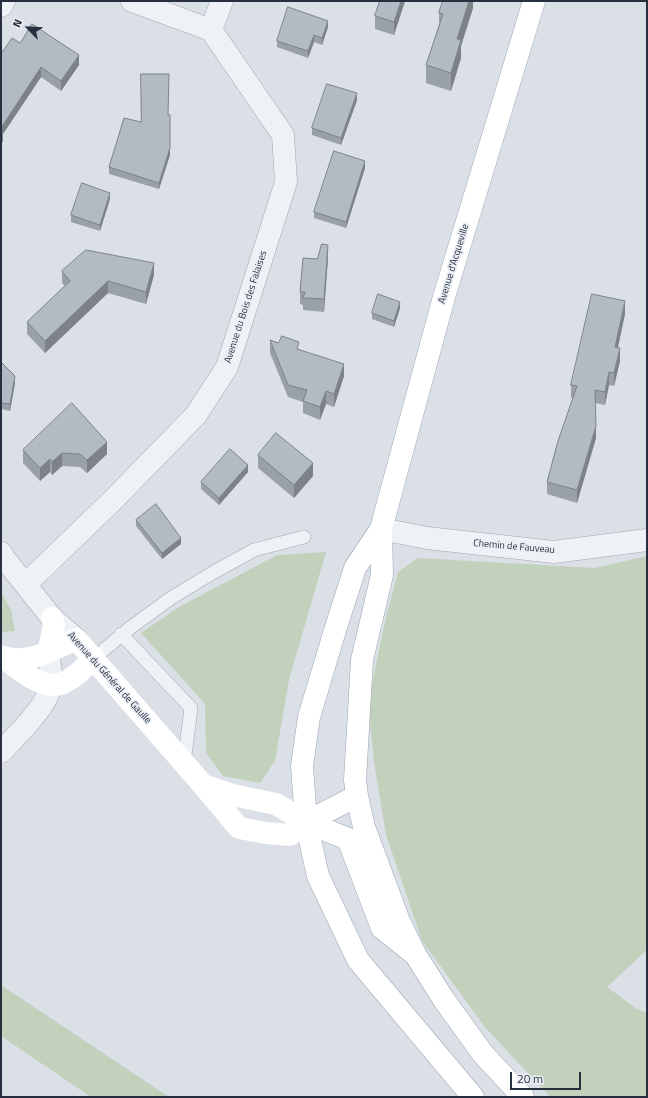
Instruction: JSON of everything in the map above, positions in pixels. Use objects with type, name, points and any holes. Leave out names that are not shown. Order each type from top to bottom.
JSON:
[{"type":"main road","name":"Avenue d'Acqueville","points":[[381,529],[444,297],[534,1]]},
{"type":"main road","points":[[381,529],[382,575],[362,660],[355,780],[364,827],[399,921],[415,954],[444,1000],[484,1054],[523,1097]]},
{"type":"main road","points":[[381,529],[355,568],[309,717],[302,766],[306,822],[318,876],[358,960],[473,1097]]},
{"type":"main road","points":[[48,652],[54,626],[52,618]]},
{"type":"main road","points":[[2,656],[16,660],[32,658],[76,639]]},
{"type":"main road","name":"Avenue du Général de Gaulle","points":[[76,639],[94,658],[239,828],[266,833],[290,835],[306,822],[276,804],[232,796],[203,785]]},
{"type":"main road","points":[[2,656],[32,677],[51,685],[64,683],[71,679],[94,658]]},
{"type":"main road","points":[[306,822],[357,796]]},
{"type":"main road","points":[[306,822],[348,839],[382,928],[415,954]]},
{"type":"street","points":[[1,6],[4,1]]},
{"type":"street","points":[[132,1],[211,30],[222,1]]},
{"type":"street","name":"Avenue du Bois des Falaises","points":[[26,584],[113,500],[196,415],[227,367],[286,182],[283,135],[211,30]]},
{"type":"street","name":"Chemin de Fauveau","points":[[381,529],[427,538],[554,552],[647,540]]},
{"type":"street","name":"Avenue du Général de Gaulle","points":[[1,553],[52,618],[76,639]]},
{"type":"street","points":[[1,752],[44,702],[51,685],[48,652]]},
{"type":"lane","points":[[94,658],[121,634],[171,598],[214,572],[254,550],[304,537]]},
{"type":"lane","points":[[121,634],[191,708],[184,763]]},
{"type":"green space","points":[[326,552],[289,680],[275,761],[260,783],[223,776],[206,753],[205,704],[141,633],[179,607],[277,555]]},
{"type":"green space","points":[[647,556],[647,950],[607,987],[637,1009],[647,1013],[647,1097],[550,1097],[485,1027],[422,941],[386,835],[374,762],[368,702],[387,613],[398,572],[418,558],[595,568]]},
{"type":"green space","points":[[1,592],[11,610],[15,631],[1,632]]},
{"type":"green space","points":[[1,985],[169,1097],[91,1097],[1,1036]]},
{"type":"building","points":[[380,1],[401,1],[394,22],[375,16]]},
{"type":"building","points":[[443,1],[469,1],[457,39],[461,40],[451,73],[426,65],[443,14],[439,13]]},
{"type":"building","points":[[288,7],[328,21],[322,38],[314,35],[308,51],[277,41]]},
{"type":"building","points":[[32,24],[79,55],[61,81],[41,67],[1,128],[1,54],[12,38],[20,43]]},
{"type":"building","points":[[141,74],[169,74],[168,115],[170,115],[170,148],[159,183],[109,167],[124,118],[141,122]]},
{"type":"building","points":[[327,84],[357,93],[341,138],[312,128]]},
{"type":"building","points":[[334,151],[365,161],[346,222],[314,212]]},
{"type":"building","points":[[82,183],[110,193],[100,225],[71,215]]},
{"type":"building","points":[[322,244],[328,245],[324,299],[303,298],[305,292],[300,292],[303,258],[317,259]]},
{"type":"building","points":[[86,250],[154,263],[146,292],[108,281],[45,341],[27,322],[70,281],[62,271]]},
{"type":"building","points":[[378,294],[400,302],[394,321],[372,313]]},
{"type":"building","points":[[592,294],[625,301],[615,347],[620,348],[614,373],[609,372],[605,392],[595,390],[596,426],[577,490],[547,482],[558,441],[577,386],[571,385]]},
{"type":"building","points":[[282,336],[299,342],[297,349],[344,364],[334,394],[326,391],[320,407],[303,401],[307,390],[288,385],[270,340],[278,343]]},
{"type":"building","points":[[1,362],[15,376],[10,404],[1,403]]},
{"type":"building","points":[[72,403],[107,442],[87,460],[80,454],[62,453],[52,462],[50,459],[40,468],[23,450]]},
{"type":"building","points":[[276,433],[313,463],[294,485],[258,455]]},
{"type":"building","points":[[230,449],[248,465],[219,498],[201,482]]},
{"type":"building","points":[[156,504],[181,538],[162,553],[136,520]]}]
